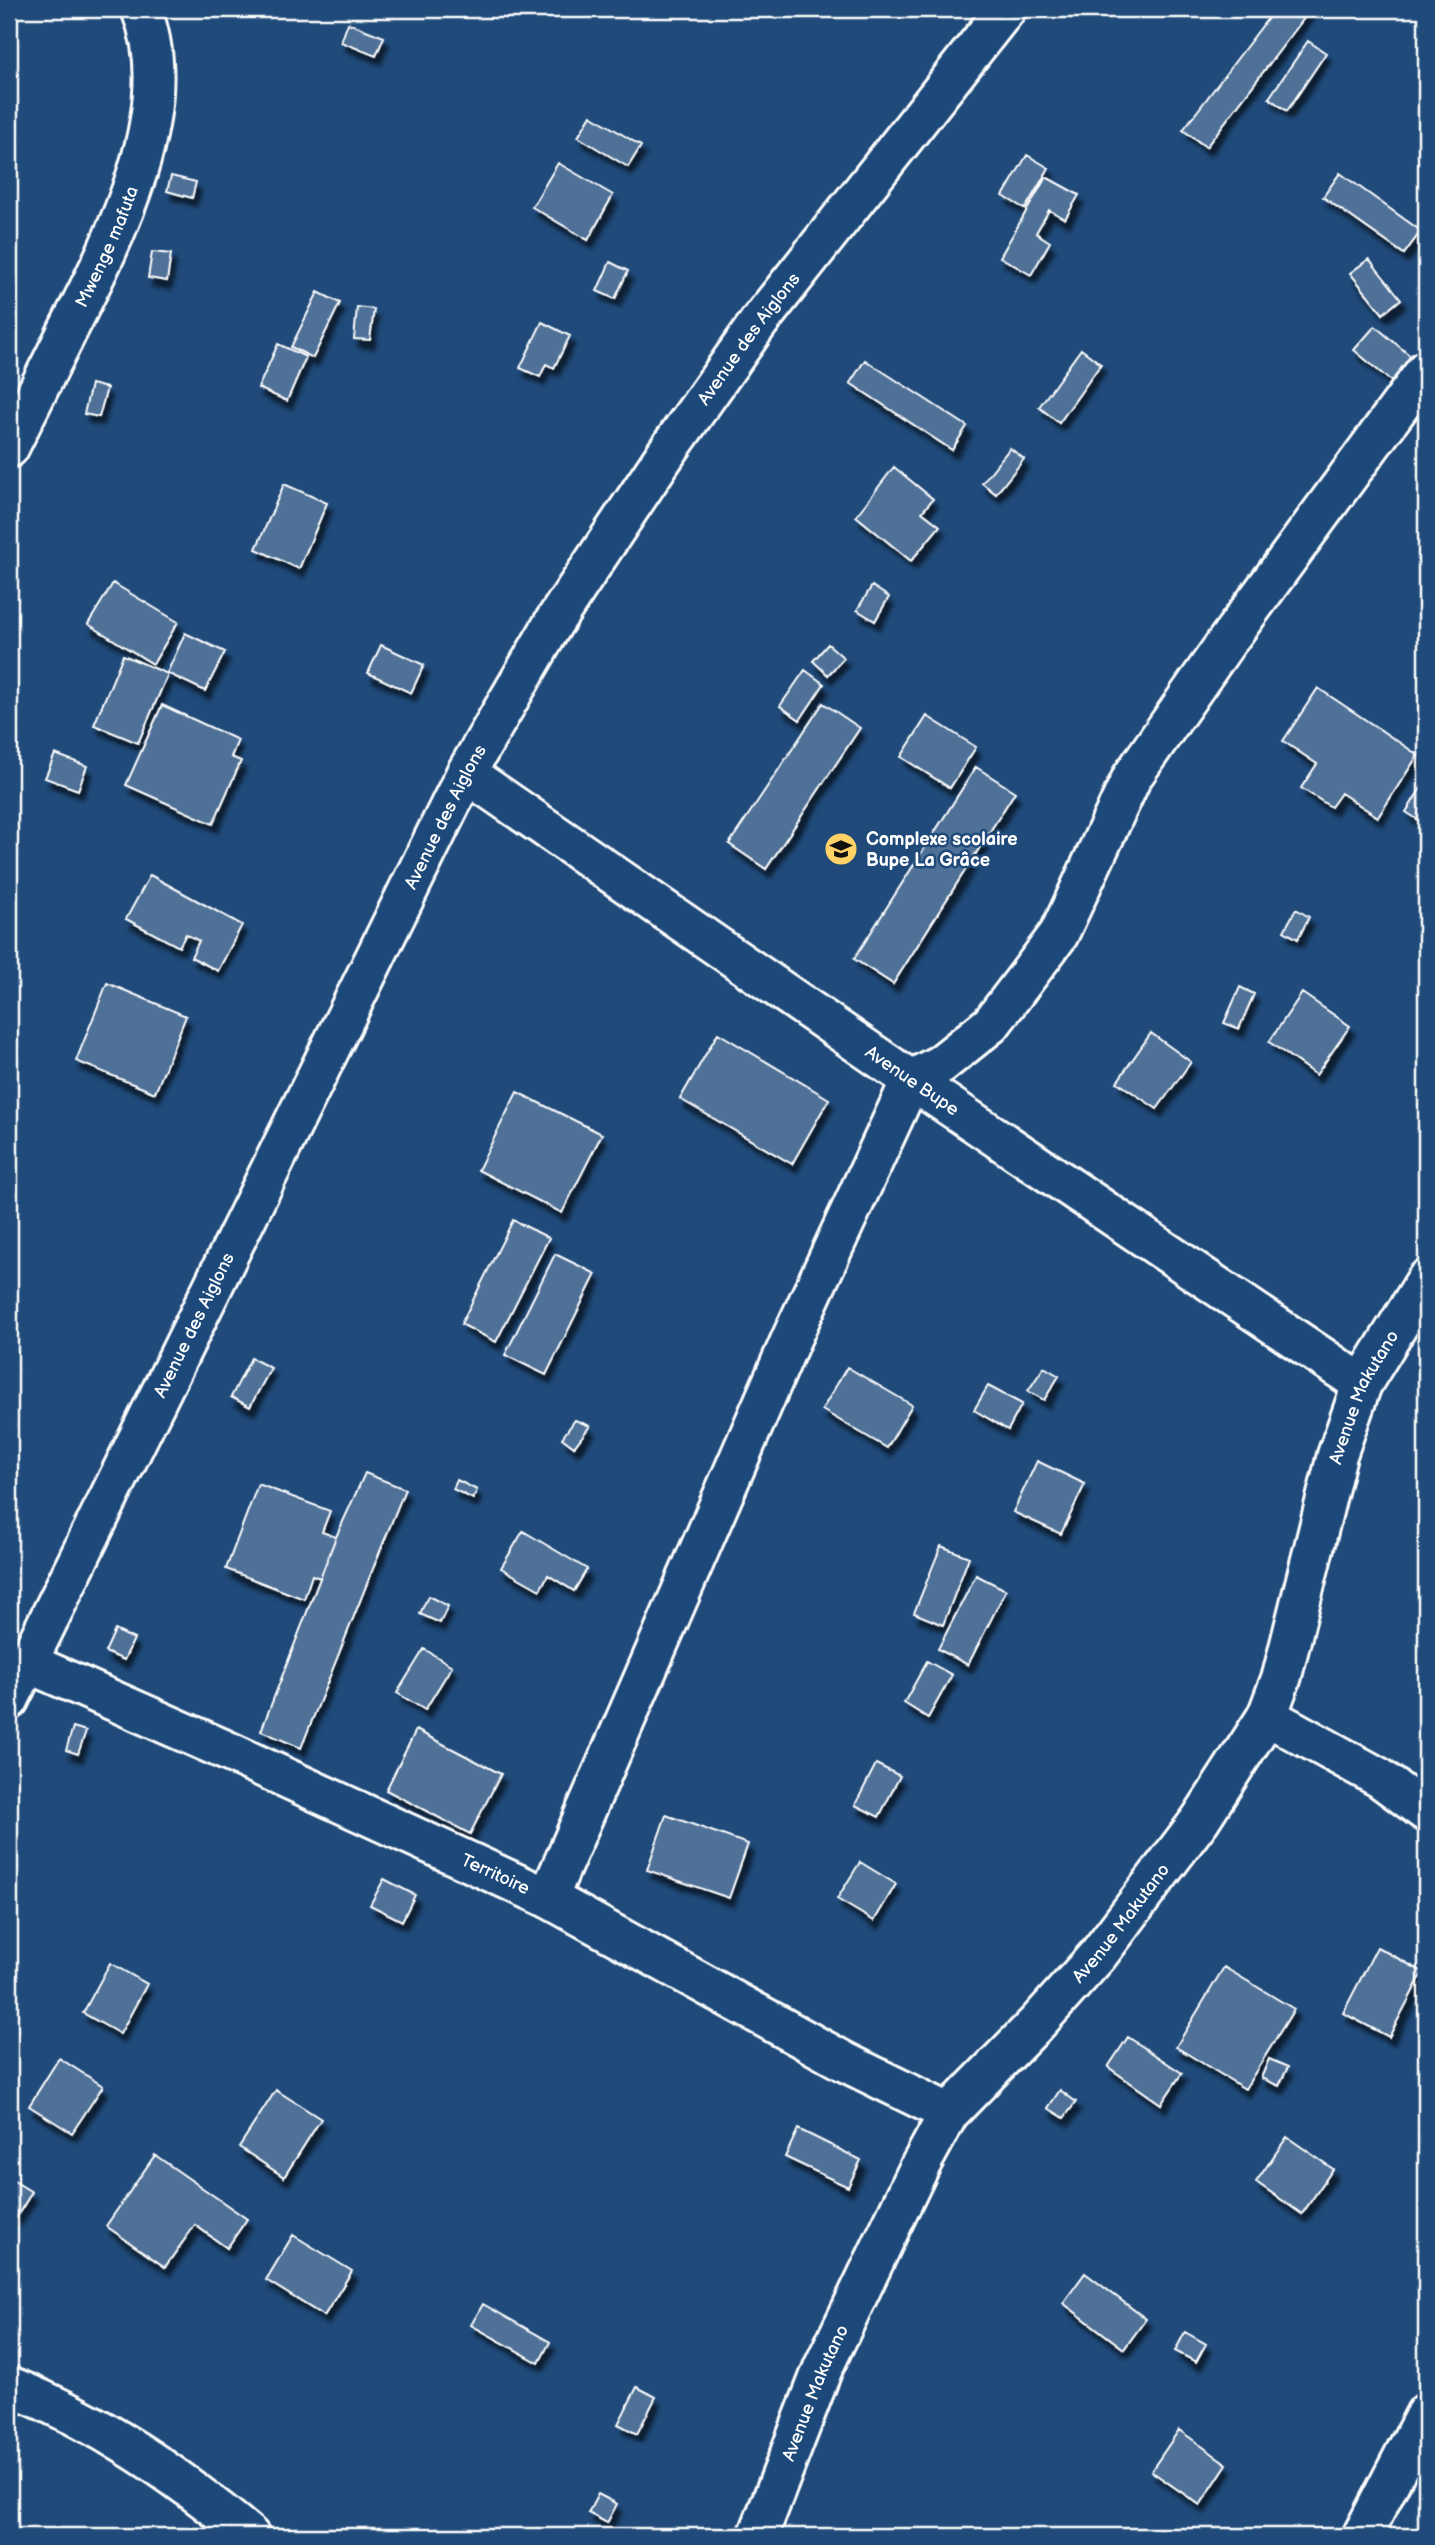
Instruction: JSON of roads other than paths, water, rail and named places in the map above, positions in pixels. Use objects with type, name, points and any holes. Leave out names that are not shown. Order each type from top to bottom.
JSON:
[{"type":"street","name":"Avenue des Aiglons","points":[[9,1700],[466,773],[554,622],[667,452],[759,322],[1006,9]]},
{"type":"street","name":"Mwenge mafuta","points":[[9,448],[97,274],[135,182],[146,142],[151,98],[153,65],[146,19]]},
{"type":"street","points":[[548,1898],[791,1339],[911,1080],[941,1064],[992,1024],[1059,934],[1132,777],[1225,644],[1426,370]]},
{"type":"street","name":"Avenue Bupe","points":[[466,773],[911,1080],[1362,1384]]},
{"type":"street","name":"Avenue Makutano","points":[[758,2536],[823,2368],[920,2166],[949,2113],[1038,2022],[1098,1955],[1200,1820],[1267,1716],[1282,1676],[1337,1455],[1362,1384],[1426,1280]]},
{"type":"street","name":"Territoire","points":[[29,1663],[548,1898],[845,2062],[949,2113]]},
{"type":"street","points":[[1267,1716],[1380,1778],[1426,1812]]},
{"type":"street","points":[[9,2386],[55,2404],[144,2454],[250,2536]]},
{"type":"street","points":[[1362,2536],[1426,2413]]},
{"type":"place","name":"Complexe scolaire Bupe La Grâce","points":[[841,849]]}]
